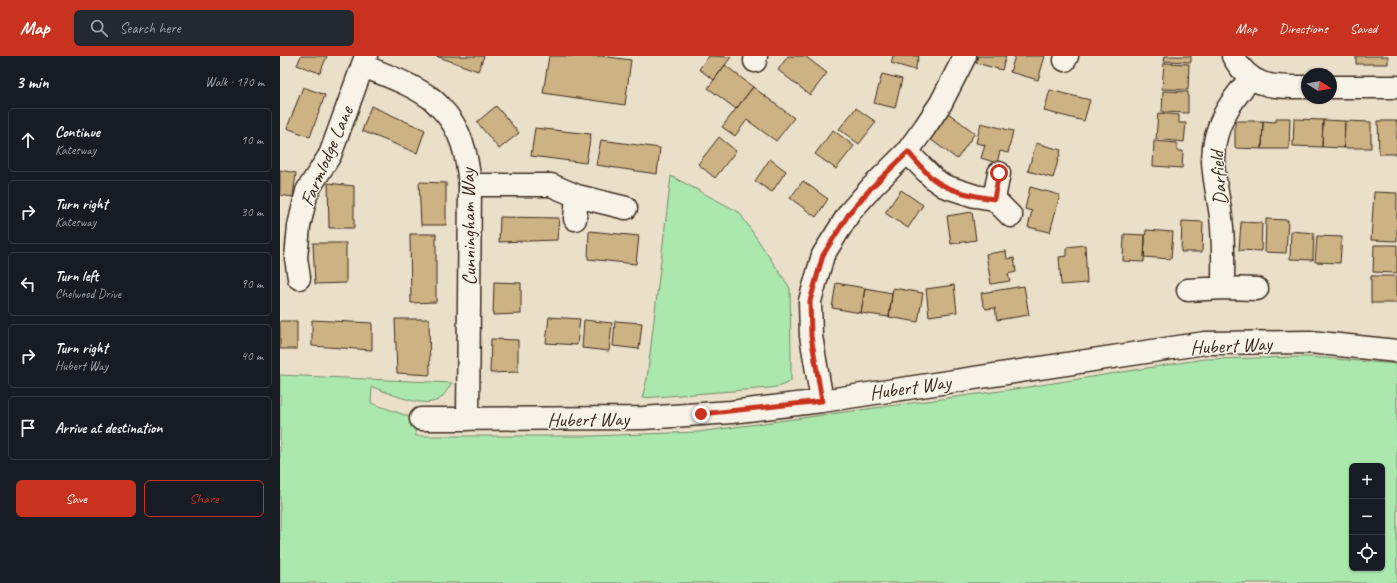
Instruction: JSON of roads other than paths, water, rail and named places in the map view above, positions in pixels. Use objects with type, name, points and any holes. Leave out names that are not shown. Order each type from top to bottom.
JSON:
[{"type":"street","points":[[822,401],[811,336],[810,301],[823,255],[850,212],[872,187],[908,152],[941,103],[965,56]]},
{"type":"street","points":[[1233,56],[1242,70],[1251,78],[1263,84],[1276,87],[1301,87]]},
{"type":"street","name":"Cunningham Way","points":[[365,61],[430,97],[449,116],[461,138],[468,161],[470,185],[468,419]]},
{"type":"street","name":"Farmlodge Lane","points":[[292,265],[307,191],[330,156],[365,61]]},
{"type":"street","name":"Darfield","points":[[1223,288],[1223,241],[1213,161],[1215,141],[1220,123],[1228,107],[1251,78]]},
{"type":"street","points":[[1337,87],[1397,87]]},
{"type":"street","points":[[908,152],[934,179],[944,186],[975,196],[994,199],[1011,216]]},
{"type":"street","points":[[994,199],[999,173]]},
{"type":"street","points":[[470,185],[551,186],[577,196],[626,208]]},
{"type":"street","points":[[575,219],[577,196]]},
{"type":"street","points":[[1188,290],[1223,288],[1257,289]]},
{"type":"street","name":"Hubert Way","points":[[421,420],[643,418],[724,412],[822,401],[1205,343],[1310,342],[1397,351]]}]
